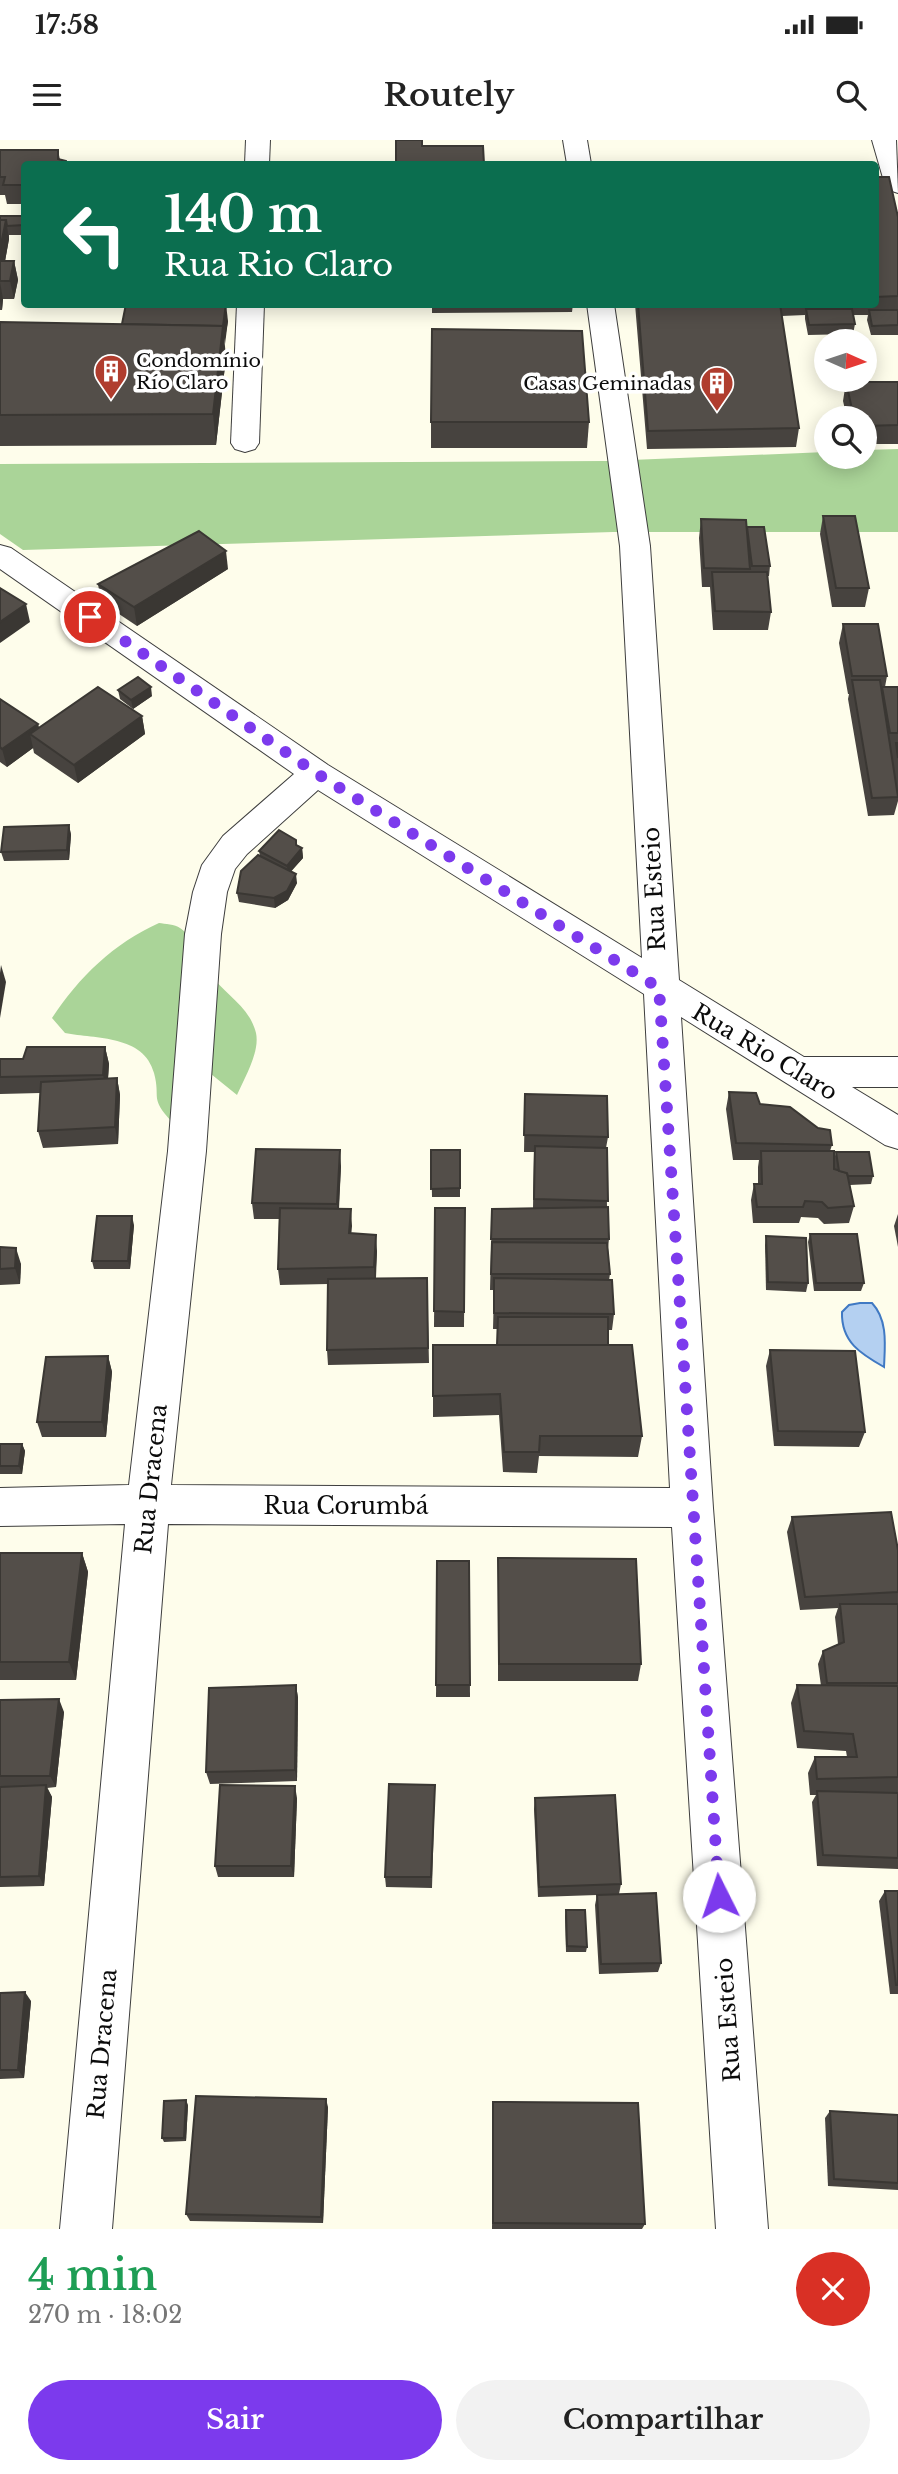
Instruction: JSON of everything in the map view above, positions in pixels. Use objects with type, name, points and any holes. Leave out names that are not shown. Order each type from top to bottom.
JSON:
[{"type":"street","points":[[257,161],[258,140]]},
{"type":"street","points":[[575,140],[578,161]]},
{"type":"street","points":[[884,140],[898,185]]},
{"type":"street","points":[[245,443],[251,308]]},
{"type":"street","name":"Rua Esteio","points":[[601,308],[635,546],[659,988],[692,1508],[742,2229]]},
{"type":"street","name":"Rua Rio Claro","points":[[0,555],[316,773],[898,1134]]},
{"type":"street","name":"Rua Dracena","points":[[86,2229],[148,1504],[187,1151],[203,933],[210,892],[219,865],[234,845],[316,773]]},
{"type":"street","points":[[801,1072],[898,1072]]},
{"type":"street","name":"Rua Corumbá","points":[[0,1507],[148,1504],[692,1508]]},
{"type":"green space","points":[[898,449],[898,532],[613,532],[23,550],[0,534],[0,464],[607,461],[814,452],[814,469],[877,469],[877,450]]},
{"type":"green space","points":[[159,923],[178,927],[190,937],[210,973],[248,1015],[257,1040],[251,1064],[237,1095],[211,1074],[172,1122],[160,1107],[154,1073],[149,1061],[140,1052],[117,1041],[65,1033],[52,1018],[86,975],[112,951]]},
{"type":"water","points":[[872,1303],[881,1317],[884,1367],[860,1352],[845,1331],[842,1312],[849,1305]]},
{"type":"building","points":[[396,140],[422,140],[422,146],[483,146],[484,161],[396,161]]},
{"type":"building","points":[[0,150],[58,150],[58,159],[66,161],[21,161],[21,185],[3,185],[5,177],[0,177]]},
{"type":"building","points":[[879,177],[889,177],[898,217],[898,296],[879,297]]},
{"type":"building","points":[[0,216],[21,216],[21,225],[7,226],[6,220],[0,220]]},
{"type":"building","points":[[0,220],[6,220],[0,249]]},
{"type":"building","points":[[0,261],[14,261],[10,281],[0,281]]},
{"type":"building","points":[[125,308],[225,308],[223,326],[122,324]]},
{"type":"building","name":"Casas Geminadas","points":[[638,308],[781,308],[799,428],[648,431]]},
{"type":"building","points":[[806,309],[852,309],[855,324],[809,325]]},
{"type":"building","points":[[869,310],[898,310],[898,325],[872,326]]},
{"type":"building","name":"Condomínio Río Claro","points":[[0,322],[223,326],[213,414],[0,415]]},
{"type":"building","points":[[432,329],[582,331],[589,422],[431,422]]},
{"type":"building","points":[[877,382],[898,382],[898,425],[877,426],[877,406],[851,406],[848,392],[877,392]]},
{"type":"building","points":[[823,516],[855,516],[869,588],[836,588]]},
{"type":"building","points":[[701,519],[746,520],[750,569],[704,568]]},
{"type":"building","points":[[747,527],[764,527],[770,566],[752,566]]},
{"type":"building","points":[[199,531],[226,551],[134,607],[98,584]]},
{"type":"building","points":[[712,572],[767,572],[771,612],[715,611]]},
{"type":"building","points":[[0,588],[26,604],[0,622]]},
{"type":"building","points":[[843,624],[878,624],[887,676],[852,676]]},
{"type":"building","points":[[138,677],[151,687],[131,700],[118,690]]},
{"type":"building","points":[[852,680],[880,680],[898,797],[872,798]]},
{"type":"building","points":[[98,687],[142,716],[74,765],[30,734]]},
{"type":"building","points":[[882,687],[898,687],[898,733],[890,733]]},
{"type":"building","points":[[0,699],[38,724],[2,749],[0,747]]},
{"type":"building","points":[[69,825],[67,850],[1,852],[4,827]]},
{"type":"building","points":[[279,830],[296,840],[296,845],[302,848],[287,866],[259,851]]},
{"type":"building","points":[[258,855],[296,874],[287,891],[274,898],[237,893],[241,871]]},
{"type":"building","points":[[27,1047],[105,1047],[103,1075],[0,1077],[0,1059],[23,1059]]},
{"type":"building","points":[[117,1078],[115,1127],[38,1131],[41,1082]]},
{"type":"building","points":[[729,1092],[756,1093],[760,1104],[790,1107],[818,1128],[830,1130],[832,1145],[736,1143]]},
{"type":"building","points":[[525,1094],[607,1096],[608,1137],[524,1135]]},
{"type":"building","points":[[535,1146],[607,1148],[608,1201],[534,1199]]},
{"type":"building","points":[[256,1149],[340,1150],[337,1204],[252,1203]]},
{"type":"building","points":[[431,1150],[460,1150],[460,1188],[431,1189]]},
{"type":"building","points":[[761,1151],[834,1151],[834,1169],[847,1173],[854,1206],[828,1208],[822,1202],[805,1201],[803,1207],[757,1207],[754,1184],[762,1184]]},
{"type":"building","points":[[836,1152],[869,1152],[873,1176],[848,1176],[847,1173],[839,1171]]},
{"type":"building","points":[[608,1207],[609,1239],[491,1239],[492,1209]]},
{"type":"building","points":[[280,1208],[351,1209],[349,1233],[376,1235],[374,1267],[278,1269]]},
{"type":"building","points":[[435,1208],[465,1208],[464,1312],[434,1311]]},
{"type":"building","points":[[97,1216],[132,1216],[128,1261],[92,1261]]},
{"type":"building","points":[[810,1234],[857,1234],[864,1283],[816,1283]]},
{"type":"building","points":[[766,1236],[806,1238],[808,1283],[768,1282]]},
{"type":"building","points":[[492,1242],[607,1243],[610,1274],[491,1274]]},
{"type":"building","points":[[0,1247],[16,1248],[15,1268],[0,1269]]},
{"type":"building","points":[[427,1278],[428,1348],[327,1350],[328,1279]]},
{"type":"building","points":[[494,1278],[612,1280],[614,1314],[494,1313]]},
{"type":"building","points":[[498,1317],[608,1317],[608,1345],[497,1345]]},
{"type":"building","points":[[433,1345],[632,1345],[642,1436],[540,1436],[539,1452],[504,1452],[500,1394],[433,1396]]},
{"type":"building","points":[[770,1350],[855,1351],[865,1432],[778,1431]]},
{"type":"building","points":[[108,1356],[102,1422],[37,1422],[46,1357]]},
{"type":"building","points":[[0,1444],[22,1444],[19,1466],[0,1466]]},
{"type":"building","points":[[891,1512],[898,1550],[898,1592],[805,1597],[792,1517]]},
{"type":"building","points":[[0,1553],[82,1553],[69,1662],[0,1662]]},
{"type":"building","points":[[498,1558],[636,1559],[641,1664],[499,1664]]},
{"type":"building","points":[[437,1561],[469,1561],[470,1685],[436,1685]]},
{"type":"building","points":[[840,1604],[898,1604],[898,1683],[827,1683],[823,1651],[844,1642]]},
{"type":"building","points":[[296,1685],[295,1770],[206,1772],[209,1688]]},
{"type":"building","points":[[797,1685],[898,1686],[898,1777],[817,1779],[815,1757],[857,1757],[853,1734],[804,1731]]},
{"type":"building","points":[[59,1699],[50,1776],[0,1776],[0,1700]]},
{"type":"building","points":[[389,1784],[435,1785],[431,1877],[385,1877]]},
{"type":"building","points":[[46,1785],[39,1876],[0,1877],[0,1787]]},
{"type":"building","points":[[220,1785],[295,1786],[291,1866],[215,1866]]},
{"type":"building","points":[[817,1791],[898,1793],[898,1858],[823,1855]]},
{"type":"building","points":[[615,1795],[621,1884],[539,1887],[535,1798]]},
{"type":"building","points":[[885,1891],[898,1891],[898,1985],[896,1985]]},
{"type":"building","points":[[656,1893],[661,1963],[601,1964],[597,1895]]},
{"type":"building","points":[[566,1910],[585,1910],[587,1947],[567,1946]]},
{"type":"building","points":[[25,1992],[18,2070],[0,2070],[0,1993]]},
{"type":"building","points":[[196,2096],[326,2099],[321,2217],[186,2214]]},
{"type":"building","points":[[186,2100],[184,2138],[162,2138],[164,2101]]},
{"type":"building","points":[[493,2102],[638,2103],[645,2224],[493,2223]]},
{"type":"building","points":[[830,2111],[898,2115],[898,2183],[834,2179]]},
{"type":"place","name":"Condomínio Río Claro","points":[[111,401]]},
{"type":"place","name":"Casas Geminadas","points":[[717,413]]},
{"type":"route","points":[[90,617],[316,773],[659,988],[719,1896]]}]
